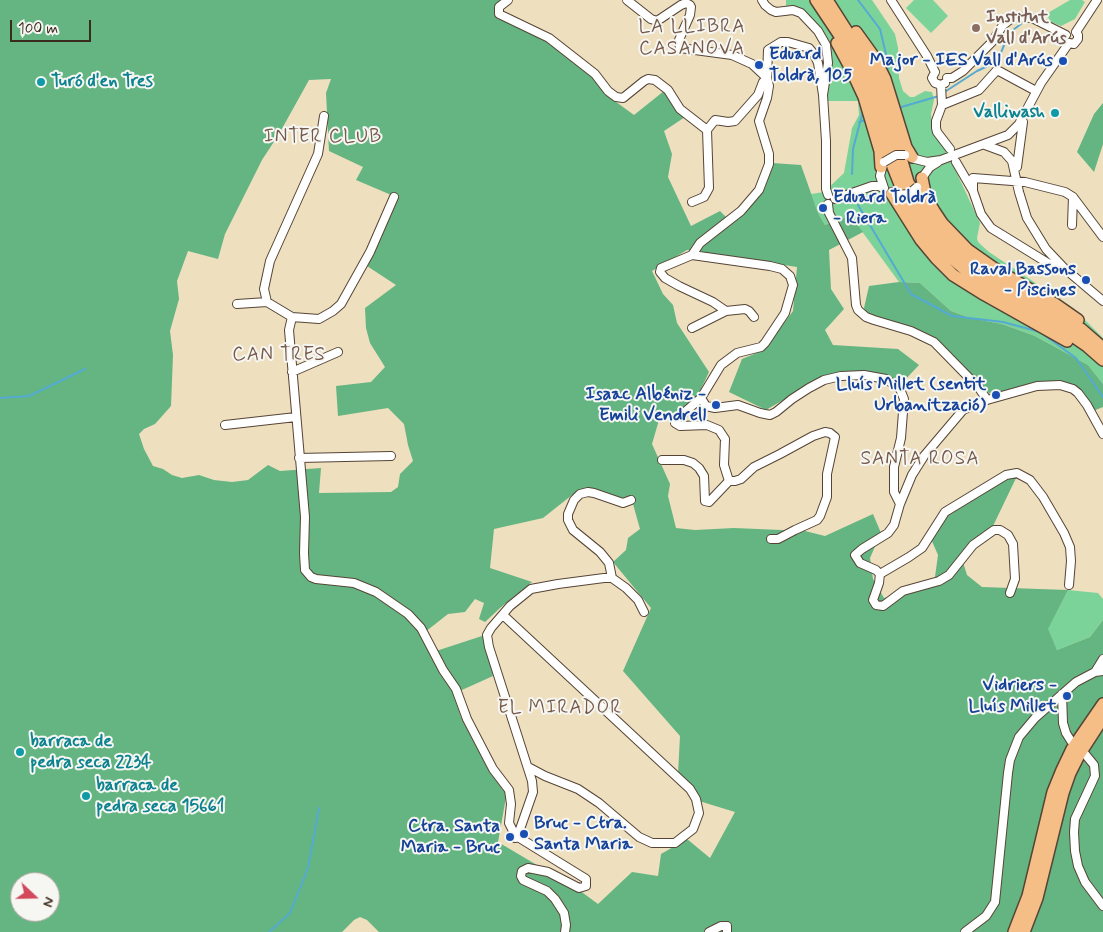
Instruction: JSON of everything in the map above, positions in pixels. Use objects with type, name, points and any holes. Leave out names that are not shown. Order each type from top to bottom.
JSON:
[{"type":"highway","points":[[812,0],[859,85],[876,135],[882,168]]},
{"type":"highway","points":[[816,0],[856,60],[873,96],[901,187],[926,232],[942,250],[975,278],[1058,326],[1087,346],[1103,360]]},
{"type":"highway","points":[[828,3],[856,32],[874,57],[887,86],[906,147],[911,157]]},
{"type":"highway","points":[[828,3],[869,66],[882,94],[908,182],[932,224],[959,254],[969,262],[994,279],[1080,329],[1103,347]]},
{"type":"highway","points":[[920,182],[926,198],[942,223],[968,250],[995,269],[1068,313],[1090,331],[1103,347]]},
{"type":"highway","points":[[891,192],[921,240],[953,274],[985,295],[1065,340],[1103,367]]},
{"type":"highway","points":[[1014,932],[1028,896],[1054,792],[1062,770],[1072,749],[1103,704]]},
{"type":"highway","points":[[1024,932],[1037,898],[1063,793],[1070,773],[1079,755],[1103,718]]},
{"type":"street","points":[[508,0],[499,6],[499,14],[549,38],[595,74],[614,96],[619,99],[623,98],[644,81],[648,79],[655,80],[668,90],[680,109],[707,130]]},
{"type":"street","points":[[627,0],[651,19],[657,21],[680,5],[690,5],[690,15],[679,40],[680,48],[732,55],[752,64],[767,78]]},
{"type":"street","points":[[762,0],[771,10],[792,10],[801,13],[824,39],[828,52],[828,64],[823,95]]},
{"type":"street","points":[[891,0],[927,56],[935,72]]},
{"type":"street","points":[[947,78],[952,78],[963,72],[992,42],[1003,25],[1012,18],[1023,16],[1032,18],[1075,43],[1078,39],[1076,32],[1097,0]]},
{"type":"street","points":[[868,188],[882,168],[896,155],[927,162],[940,160],[1008,135],[1024,117],[1036,91],[1068,39]]},
{"type":"street","points":[[692,255],[700,243],[741,212],[759,190],[768,164],[769,154],[759,121],[769,86],[767,78],[768,50],[781,42],[809,48],[816,58],[823,95],[826,141],[826,189],[830,199],[828,213],[852,258],[858,310],[866,317],[911,331],[934,342],[979,388],[987,400]]},
{"type":"street","points":[[941,87],[934,82],[932,76],[939,70],[944,72],[947,78]]},
{"type":"street","points":[[942,103],[979,90],[998,70],[1036,91]]},
{"type":"street","points":[[692,202],[704,197],[709,188],[707,130],[715,120],[728,122],[735,120],[758,95],[763,82],[767,78]]},
{"type":"street","points":[[947,78],[941,87],[942,103],[936,121],[936,128],[950,149]]},
{"type":"street","points":[[267,302],[264,289],[270,261],[318,154],[324,116]]},
{"type":"street","points":[[1016,178],[1018,147],[1024,117]]},
{"type":"street","points":[[983,145],[996,148],[1006,154],[1012,161],[1023,206],[1032,228],[1046,249],[1064,268],[1103,301]]},
{"type":"street","points":[[911,157],[921,168],[920,182]]},
{"type":"street","points":[[830,199],[875,185],[891,192],[909,194],[930,167],[940,160]]},
{"type":"street","points":[[956,162],[973,191],[978,208],[991,228],[1051,265],[1064,268]]},
{"type":"street","points":[[882,168],[891,192]]},
{"type":"street","points":[[973,191],[973,178],[1016,178],[1040,184],[1065,192],[1073,197],[1102,231]]},
{"type":"street","points":[[237,304],[267,302],[292,317],[319,319],[333,311],[341,304],[370,252],[394,197]]},
{"type":"street","points":[[1072,225],[1073,197]]},
{"type":"street","points":[[726,311],[713,302],[672,282],[660,272],[661,268],[692,255],[782,269],[790,276],[793,285],[785,313],[765,343],[761,347],[737,353],[721,365],[701,398],[679,417],[675,423],[680,426],[707,425],[719,430],[725,439],[724,465],[729,481]]},
{"type":"street","points":[[692,328],[726,311],[745,309],[754,317]]},
{"type":"street","points":[[292,317],[289,330],[305,517],[304,564],[307,572],[316,579],[354,583],[376,592],[408,614],[421,628],[443,670],[456,688],[467,719],[493,769],[508,790],[511,804],[509,823],[517,833],[586,880],[586,886],[579,888],[556,874],[528,868],[522,871],[521,876],[523,880],[548,891],[555,899],[565,918],[565,932]]},
{"type":"street","points":[[292,372],[338,352]]},
{"type":"street","points":[[701,398],[706,406],[715,408],[738,405],[770,415],[824,380],[840,376],[864,376],[886,379],[900,389],[904,399],[901,438],[894,467],[894,492],[900,504]]},
{"type":"street","points":[[1010,593],[1015,579],[1013,544],[1008,535],[1000,530],[994,530],[973,545],[948,575],[939,581],[903,591],[883,606],[876,604],[873,600],[880,583],[880,574],[876,570],[860,563],[855,555],[888,533],[894,525],[912,475],[924,456],[963,410],[987,400],[1037,386],[1067,387],[1073,389],[1083,398],[1103,434]]},
{"type":"street","points":[[226,424],[296,417]]},
{"type":"street","points":[[662,460],[684,460],[693,463],[699,468],[704,476],[705,501],[709,502],[729,481],[741,479],[754,467],[813,436],[825,432],[830,433],[835,437],[827,474],[827,497],[820,516],[817,520],[778,539],[771,539]]},
{"type":"street","points":[[299,458],[391,456]]},
{"type":"street","points":[[880,574],[922,548],[945,512],[1006,475],[1017,473],[1030,480],[1064,533],[1070,548],[1069,585]]},
{"type":"street","points":[[631,500],[623,503],[594,492],[580,494],[574,500],[568,514],[568,520],[574,530],[600,552],[609,563],[612,578],[638,600],[644,612]]},
{"type":"street","points":[[533,792],[528,767],[489,647],[488,635],[496,621],[510,606],[531,589],[612,578]]},
{"type":"street","points":[[503,615],[690,789],[696,799],[699,813],[693,829],[675,843],[652,843],[639,837],[599,803],[578,789],[528,767]]},
{"type":"street","points":[[965,932],[986,916],[995,902],[1008,773],[1014,747],[1026,726],[1085,676],[1099,671],[1103,659]]},
{"type":"street","points":[[1062,694],[1063,723],[1071,741]]},
{"type":"street","points":[[1086,754],[1094,765],[1095,776],[1075,819],[1075,851],[1078,866],[1085,882],[1103,906]]},
{"type":"street","points":[[517,833],[533,792],[539,780],[545,776]]},
{"type":"street","points":[[709,932],[721,926],[727,926],[727,932]]},
{"type":"green space","points":[[0,0],[504,0],[494,9],[497,18],[549,40],[592,77],[612,99],[634,115],[664,91],[670,101],[685,117],[664,131],[672,154],[668,177],[691,226],[720,211],[731,222],[755,201],[772,163],[801,165],[818,213],[825,225],[850,215],[863,232],[829,250],[831,289],[844,309],[825,330],[833,345],[898,349],[919,365],[902,383],[886,375],[866,372],[837,372],[802,389],[766,410],[729,392],[742,359],[764,350],[793,311],[797,267],[687,250],[652,271],[663,294],[673,305],[677,323],[709,372],[686,420],[659,420],[652,444],[670,484],[668,496],[676,528],[695,530],[734,528],[805,531],[825,536],[873,514],[881,533],[870,558],[873,579],[884,598],[906,594],[934,584],[938,555],[931,539],[946,517],[1000,480],[1017,476],[993,526],[971,542],[961,556],[967,575],[982,587],[1068,590],[1048,629],[1057,650],[1090,637],[1103,620],[1103,932],[379,932],[367,920],[360,917],[354,920],[342,932],[0,932]],"holes":[[[331,79],[326,93],[329,151],[363,167],[356,180],[396,197],[367,266],[396,285],[365,308],[366,328],[370,343],[385,367],[371,382],[336,386],[338,416],[388,408],[404,424],[413,461],[400,474],[398,487],[391,492],[319,493],[321,468],[280,471],[268,465],[248,480],[232,482],[214,480],[199,475],[182,478],[172,475],[163,469],[153,466],[139,434],[144,429],[155,424],[171,406],[173,355],[170,331],[179,299],[177,281],[188,251],[218,259],[225,234],[262,160],[309,80]],[[595,490],[633,504],[640,529],[628,538],[626,550],[613,562],[651,608],[623,671],[680,736],[678,774],[699,801],[735,812],[710,858],[687,839],[661,854],[658,876],[632,872],[598,904],[579,890],[498,842],[507,792],[492,772],[461,717],[453,694],[493,676],[485,635],[430,653],[420,636],[448,614],[465,612],[475,599],[484,603],[479,619],[485,622],[532,582],[490,568],[494,529],[543,518],[572,495]]]},
{"type":"green space","points":[[786,0],[872,0],[895,34],[898,48],[899,78],[903,91],[910,97],[925,91],[932,92],[934,100],[931,114],[933,132],[947,152],[980,223],[978,242],[989,252],[1073,308],[1103,338],[1103,384],[1088,365],[1035,336],[1002,324],[970,318],[951,311],[920,283],[899,282],[850,215],[825,225],[811,194],[824,192],[844,173],[852,128],[859,115],[858,101],[827,101],[832,61],[830,47],[823,31],[807,14],[798,8],[786,7]]},
{"type":"green space","points":[[914,0],[933,0],[948,16],[931,33],[906,8]]},
{"type":"green space","points":[[1070,0],[1082,0],[1085,2],[1075,19],[1061,26],[1051,22],[1046,14]]},
{"type":"green space","points":[[1103,103],[1103,144],[1094,172],[1077,152],[1094,114]]},
{"type":"green space","points":[[899,282],[920,283],[951,311],[970,318],[1002,324],[1035,336],[1088,365],[1103,384],[1103,407],[1093,411],[1072,385],[1050,381],[991,395],[935,340],[869,316],[864,308],[869,286]]},
{"type":"green space","points":[[1068,590],[1098,593],[1103,599],[1103,620],[1090,637],[1057,650],[1047,630]]},
{"type":"waterway","points":[[858,0],[880,29],[889,67],[886,71]]},
{"type":"waterway","points":[[943,93],[990,65],[1000,55],[1009,33],[1021,24]]},
{"type":"waterway","points":[[898,108],[939,96]]},
{"type":"waterway","points":[[852,174],[853,149],[863,111]]},
{"type":"waterway","points":[[859,122],[866,120]]},
{"type":"waterway","points":[[858,205],[911,294],[952,316],[1003,322],[1040,332],[1076,358],[1103,397]]},
{"type":"waterway","points":[[0,398],[29,396],[85,369]]},
{"type":"waterway","points":[[269,932],[290,913],[308,868],[319,808]]},
{"type":"place","name":"Institut Vall d'Arús","points":[[976,28]]},
{"type":"place","name":"Major - IES Vall d'Arús","points":[[1063,61]]},
{"type":"place","name":"Eduard Toldrà, 105","points":[[759,65]]},
{"type":"place","name":"Turó d'en Tres","points":[[41,82]]},
{"type":"place","name":"Valliwash","points":[[1055,113]]},
{"type":"place","name":"Eduard Toldrà - Riera","points":[[823,208]]},
{"type":"place","name":"Raval Bassons - Piscines","points":[[1086,280]]},
{"type":"place","name":"Lluís Millet (sentit Urbanització)","points":[[996,395]]},
{"type":"place","name":"Isaac Albéniz - Emili Vendrell","points":[[716,405]]},
{"type":"place","name":"Vidriers - Lluís Millet","points":[[1067,696]]},
{"type":"place","name":"barraca de pedra seca 2234","points":[[20,752]]},
{"type":"place","name":"barraca de pedra seca 15661","points":[[86,796]]},
{"type":"place","name":"Bruc - Ctra. Santa Maria","points":[[524,834]]},
{"type":"place","name":"Ctra. Santa Maria - Bruc","points":[[510,837]]},
{"type":"district","name":"LA LLIBRA CASANOVA","points":[[692,39]]},
{"type":"district","name":"INTER CLUB","points":[[323,138]]},
{"type":"district","name":"CAN TRES","points":[[279,356]]},
{"type":"district","name":"SANTA ROSA","points":[[920,460]]},
{"type":"district","name":"EL MIRADOR","points":[[560,709]]}]
